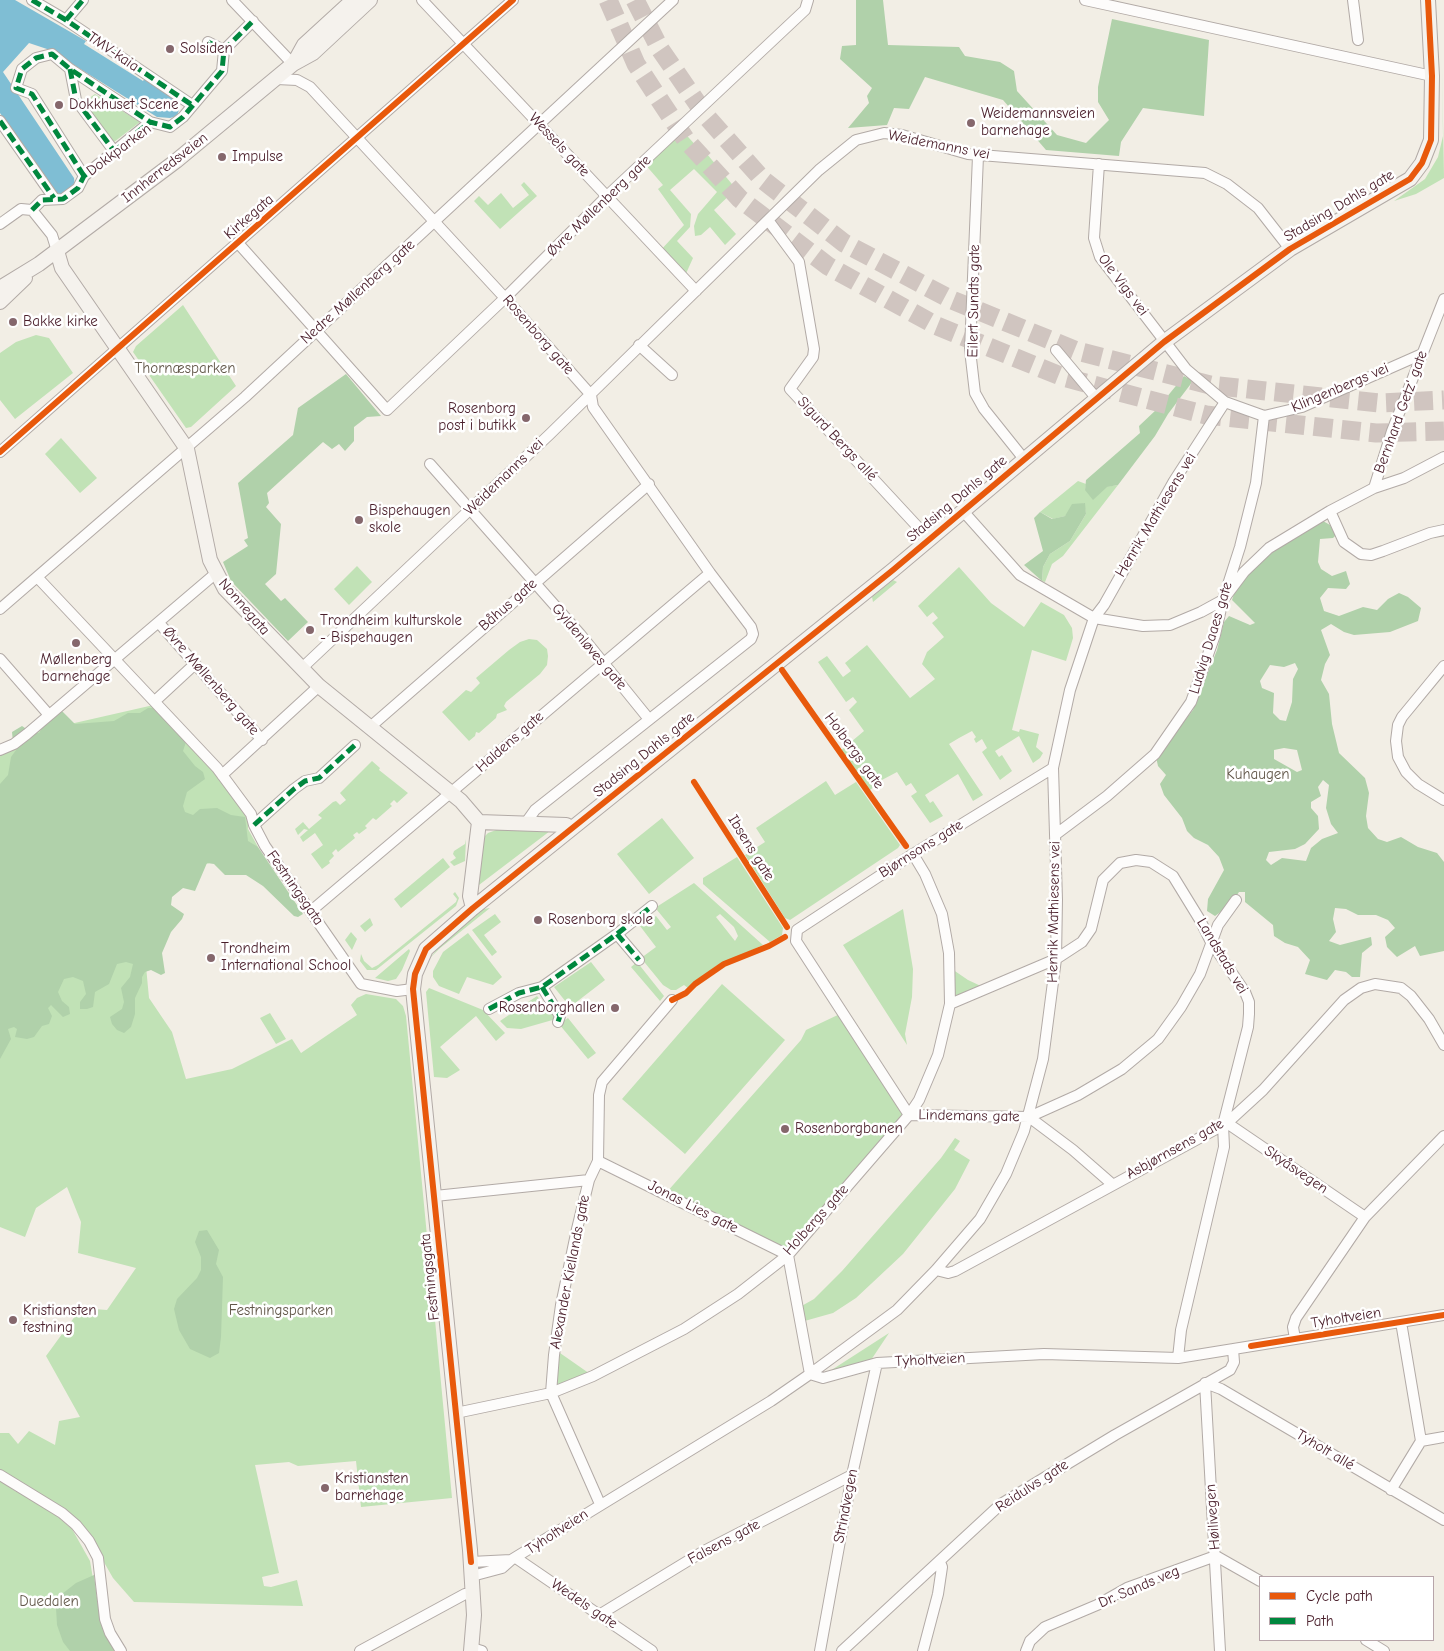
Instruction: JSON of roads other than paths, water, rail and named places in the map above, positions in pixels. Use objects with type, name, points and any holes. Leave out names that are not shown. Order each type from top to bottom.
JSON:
[{"type":"main road","name":"Innherredsveien","points":[[293,64],[304,45],[353,0]]},
{"type":"main road","name":"Innherredsveien","points":[[0,288],[34,268],[171,165],[293,64],[313,53],[370,0]]},
{"type":"main road","name":"Stadsing Dahls gate","points":[[413,989],[415,974],[426,949],[473,908],[777,664],[1164,342],[1290,249],[1410,178],[1422,163],[1429,150],[1432,76],[1428,0]]},
{"type":"main road","name":"Nonnegata","points":[[57,251],[62,268],[187,449],[210,560],[216,574],[236,602],[319,686],[451,793],[479,822]]},
{"type":"main road","name":"Innherredsveien","points":[[0,302],[34,268]]},
{"type":"main road","points":[[473,908],[470,896],[472,862],[479,822],[566,825],[572,828]]},
{"type":"main road","name":"Festningsgata","points":[[413,989],[471,1562],[475,1650]]},
{"type":"street","name":"TMV-kaia","points":[[32,0],[66,20],[192,105]]},
{"type":"street","points":[[66,20],[83,0]]},
{"type":"street","name":"Wessels gate","points":[[422,0],[696,291]]},
{"type":"street","name":"Kirkegata","points":[[0,452],[513,0]]},
{"type":"street","name":"Nedre Møllenberg gate","points":[[0,609],[38,578],[168,463],[187,449],[540,126],[673,0]]},
{"type":"street","name":"Øvre Møllenberg gate","points":[[316,330],[387,410],[505,298],[607,196],[805,10],[808,0]]},
{"type":"street","points":[[1085,0],[1432,76]]},
{"type":"street","points":[[1353,0],[1358,40]]},
{"type":"street","points":[[236,1],[293,64]]},
{"type":"street","points":[[208,42],[224,50],[253,21]]},
{"type":"street","name":"Dokkparken","points":[[0,223],[22,209],[32,210],[42,200],[63,199],[78,188],[84,176],[150,122],[170,127],[183,117],[222,71],[224,50]]},
{"type":"street","points":[[84,176],[32,94],[16,88],[22,69],[36,58],[52,54],[70,69],[150,122]]},
{"type":"street","points":[[70,69],[76,100],[114,151]]},
{"type":"street","name":"Rosenborg gate","points":[[277,78],[297,80],[310,87],[505,298],[591,395],[593,407],[710,573],[732,600],[751,627],[753,634]]},
{"type":"street","points":[[0,121],[54,198]]},
{"type":"street","name":"Weidemanns vei","points":[[302,668],[591,395],[639,345],[849,143],[867,136],[884,134],[902,135],[978,156],[1193,171],[1216,178],[1258,208],[1290,249]]},
{"type":"street","name":"Eilert Sundts gate","points":[[978,156],[970,350],[975,393],[984,409],[1024,459]]},
{"type":"street","name":"Ole Vigs vei","points":[[1099,164],[1094,238],[1096,249],[1164,342]]},
{"type":"street","points":[[32,210],[52,235],[57,251]]},
{"type":"street","name":"Sigurd Bergs allé","points":[[768,220],[799,262],[814,349],[813,357],[790,390],[929,539]]},
{"type":"street","points":[[238,242],[316,330]]},
{"type":"street","name":"Bernhard Getz' gate","points":[[1223,600],[1244,572],[1269,548],[1330,511],[1374,488],[1392,431],[1444,299]]},
{"type":"street","points":[[1164,342],[1186,369],[1225,402],[1264,416]]},
{"type":"street","points":[[639,345],[672,375]]},
{"type":"street","points":[[1056,350],[1097,399]]},
{"type":"street","name":"Klingenbergs vei","points":[[1264,416],[1309,404],[1422,354]]},
{"type":"street","name":"Henrik Mathiesens vei","points":[[810,1374],[897,1310],[936,1270],[980,1218],[1006,1174],[1029,1117],[1043,1059],[1056,959],[1053,768],[1070,690],[1094,618],[1104,605],[1174,481],[1225,402]]},
{"type":"street","name":"Ludvig Daaes gate","points":[[1055,835],[1107,796],[1155,754],[1191,702],[1215,635],[1223,600],[1240,547],[1256,482],[1264,416]]},
{"type":"street","points":[[1374,488],[1404,478],[1444,457]]},
{"type":"street","name":"Gyldenløves gate","points":[[430,464],[535,582],[648,718]]},
{"type":"street","name":"Båhus gate","points":[[369,728],[648,484]]},
{"type":"street","points":[[963,511],[1020,575],[1094,618],[1143,626],[1170,625],[1223,600]]},
{"type":"street","points":[[1330,511],[1344,542],[1361,554],[1384,551],[1430,533],[1444,530]]},
{"type":"street","name":"Haldens gate","points":[[311,911],[710,573]]},
{"type":"street","name":"Øvre Møllenberg gate","points":[[0,750],[14,744],[216,574]]},
{"type":"street","points":[[38,578],[115,658]]},
{"type":"street","name":"Øvre Møllenberg gate","points":[[159,623],[262,740]]},
{"type":"street","name":"Stadsing Dahls gate","points":[[525,824],[535,810],[648,718],[751,639],[753,634]]},
{"type":"street","name":"Festningsgata","points":[[115,658],[202,750],[222,775],[251,814],[254,825],[265,846],[361,984],[397,990],[413,989]]},
{"type":"street","points":[[0,659],[49,715]]},
{"type":"street","points":[[154,701],[195,664]]},
{"type":"street","points":[[1444,666],[1402,717],[1398,725],[1396,741],[1398,757],[1406,772],[1418,784],[1444,800]]},
{"type":"street","points":[[222,775],[319,686]]},
{"type":"street","points":[[254,825],[305,781],[319,778],[355,745]]},
{"type":"street","name":"Bjørnsons gate","points":[[909,1115],[795,937],[801,925],[1053,768]]},
{"type":"street","name":"Holbergs gate","points":[[456,1413],[551,1393],[602,1372],[684,1329],[738,1294],[788,1255],[909,1115],[920,1100],[938,1055],[950,1004],[949,953],[942,914],[925,874],[913,854]]},
{"type":"street","name":"Landstads vei","points":[[950,1004],[1056,959],[1082,942],[1091,929],[1103,880],[1120,864],[1136,860],[1151,862],[1172,876],[1200,920],[1211,942],[1245,992],[1249,1002],[1248,1027],[1225,1124],[1224,1146],[1181,1330],[1178,1358]]},
{"type":"street","name":"Lindemans gate","points":[[909,1115],[1029,1117],[1078,1095],[1122,1069],[1158,1039],[1181,1007],[1200,974],[1218,925],[1236,900]]},
{"type":"street","points":[[489,1009],[515,989],[542,987],[617,934],[652,906]]},
{"type":"street","points":[[617,934],[639,960]]},
{"type":"street","name":"Asbjørnsens gate","points":[[936,1270],[948,1273],[955,1271],[1225,1124],[1263,1090],[1344,1000],[1361,988],[1375,984],[1400,988],[1411,996],[1429,1020],[1444,1045]]},
{"type":"street","points":[[542,987],[560,1016],[558,1022]]},
{"type":"street","points":[[598,1161],[599,1094],[602,1082],[672,1000]]},
{"type":"street","name":"Lindemans gate","points":[[1029,1117],[1073,1150],[1112,1184]]},
{"type":"street","name":"Skyåsvegen","points":[[1225,1124],[1365,1218]]},
{"type":"street","points":[[1295,1339],[1293,1327],[1296,1318],[1365,1218],[1444,1136]]},
{"type":"street","name":"Alexander Kiellands gate","points":[[598,1161],[589,1180],[561,1305],[551,1393],[600,1504]]},
{"type":"street","name":"Jonas Lies gate","points":[[598,1161],[788,1255]]},
{"type":"street","points":[[435,1196],[589,1180]]},
{"type":"street","points":[[788,1255],[810,1374]]},
{"type":"street","name":"Tyholtveien","points":[[472,1576],[489,1574],[502,1568],[600,1504],[771,1402],[810,1374],[823,1378],[877,1363],[1044,1354],[1178,1358],[1444,1315]]},
{"type":"street","name":"Tyholtveien","points":[[1401,1322],[1421,1441]]},
{"type":"street","name":"Reidulvs gate","points":[[842,1651],[1001,1504],[1232,1367],[1233,1348]]},
{"type":"street","name":"Strindvegen","points":[[820,1651],[852,1476],[877,1363]]},
{"type":"street","name":"Tyholt allé","points":[[1205,1383],[1221,1389],[1444,1520]]},
{"type":"street","name":"Høilivegen","points":[[1205,1383],[1220,1651]]},
{"type":"street","points":[[1391,1490],[1421,1441],[1444,1437]]},
{"type":"street","points":[[0,1476],[62,1513],[89,1542],[98,1558],[106,1619],[110,1633],[121,1651]]},
{"type":"street","name":"Falsens gate","points":[[600,1615],[704,1550],[852,1476]]},
{"type":"street","points":[[1216,1556],[1259,1580]]},
{"type":"street","name":"Dr. Sands veg","points":[[1026,1651],[1030,1641],[1045,1627],[1097,1605],[1127,1588],[1216,1556]]},
{"type":"street","name":"Tyholtveien","points":[[471,1562],[514,1559]]},
{"type":"street","name":"Wedels gate","points":[[514,1559],[652,1651]]},
{"type":"street","points":[[923,1651],[938,1594],[942,1567],[940,1562]]},
{"type":"street","points":[[360,1651],[465,1594],[473,1593]]},
{"type":"street","points":[[1369,1641],[1384,1651]]},
{"type":"water","points":[[0,0],[15,0],[86,41],[84,44],[143,81],[145,78],[172,95],[180,107],[177,116],[170,118],[157,117],[50,50],[29,43],[3,72],[74,178],[75,186],[61,195],[52,190],[0,113]]},
{"type":"tunnel","points":[[608,0],[636,64],[686,140],[740,199],[828,266],[937,326],[1063,377],[1206,415],[1376,433],[1444,431]]},
{"type":"tunnel","points":[[635,0],[660,49],[706,116],[763,180],[844,243],[952,300],[1077,351],[1210,385],[1379,403],[1444,400]]},
{"type":"place","name":"Solsiden","points":[[170,49]]},
{"type":"place","name":"Dokkhuset Scene","points":[[59,105]]},
{"type":"place","name":"Weidemannsveien barnehage","points":[[971,123]]},
{"type":"place","name":"Impulse","points":[[222,157]]},
{"type":"place","name":"Bakke kirke","points":[[13,322]]},
{"type":"place","name":"Rosenborg post i butikk","points":[[526,418]]},
{"type":"place","name":"Bispehaugen skole","points":[[359,520]]},
{"type":"place","name":"Trondheim kulturskole - Bispehaugen","points":[[310,630]]},
{"type":"place","name":"Møllenberg barnehage","points":[[76,643]]},
{"type":"place","name":"Rosenborg skole","points":[[538,920]]},
{"type":"place","name":"Trondheim International School","points":[[211,958]]},
{"type":"place","name":"Rosenborghallen","points":[[615,1008]]},
{"type":"place","name":"Rosenborgbanen","points":[[785,1129]]},
{"type":"place","name":"Kristiansten festning","points":[[13,1320]]},
{"type":"place","name":"Kristiansten barnehage","points":[[325,1488]]},
{"type":"park label","name":"Thornæsparken","points":[[185,369]]},
{"type":"park label","name":"Kuhaugen","points":[[1258,775]]},
{"type":"park label","name":"Festningsparken","points":[[281,1311]]},
{"type":"park label","name":"Duedalen","points":[[49,1602]]}]
